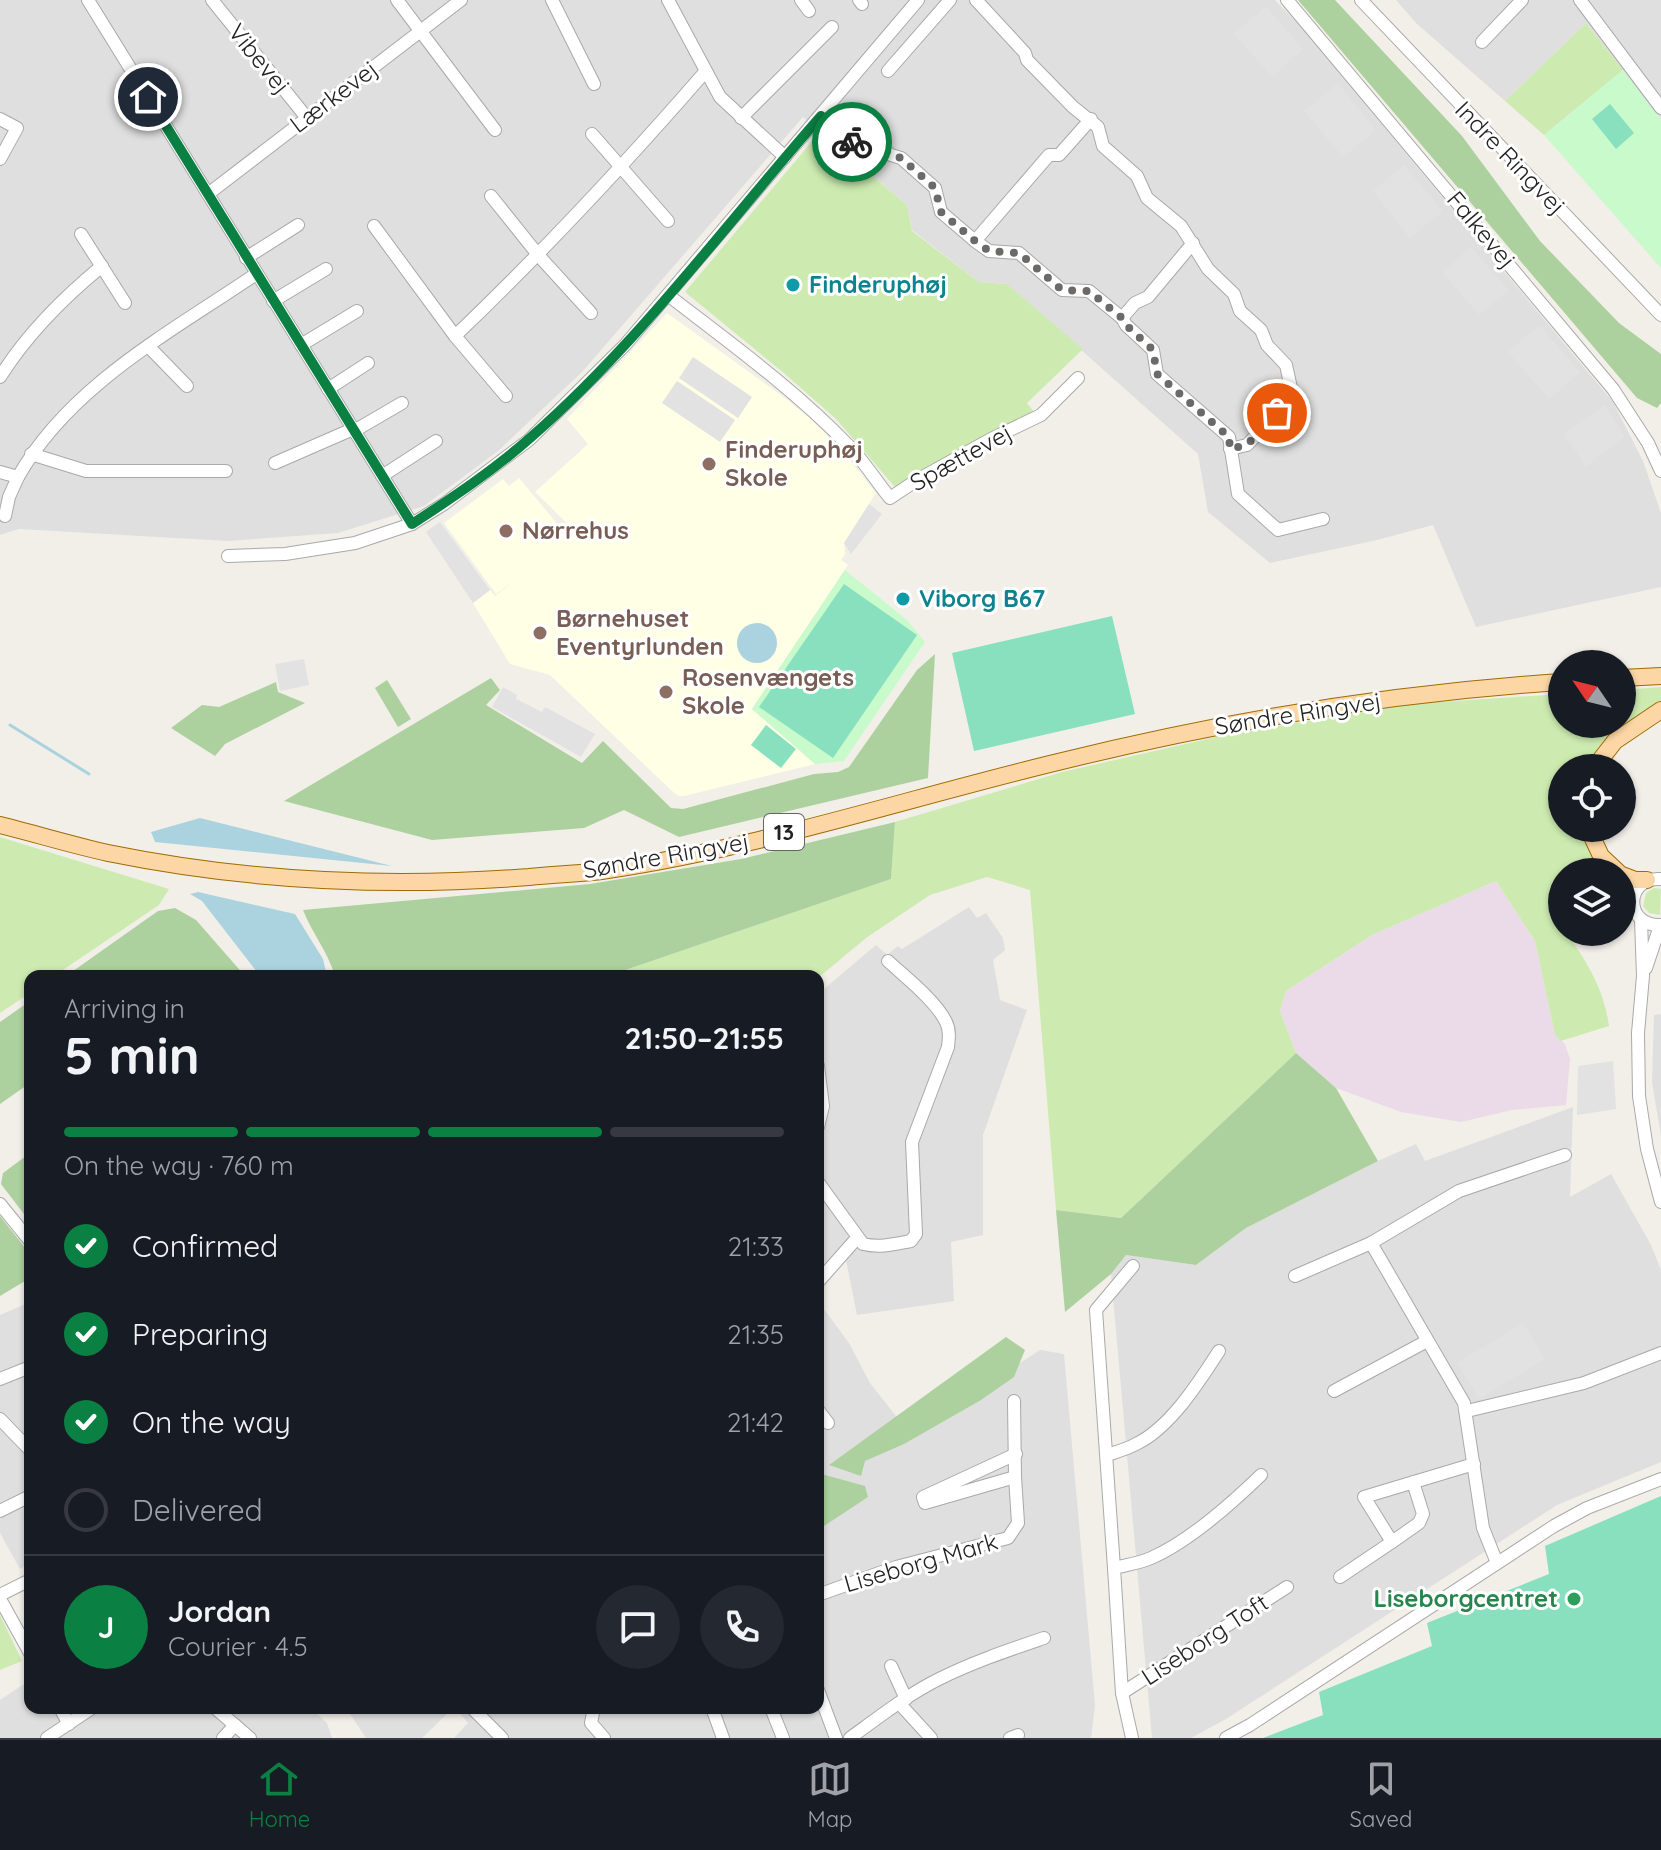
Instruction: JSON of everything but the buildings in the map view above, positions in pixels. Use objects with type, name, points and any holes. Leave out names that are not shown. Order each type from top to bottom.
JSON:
[{"type":"main road","points":[[1636,677],[1661,676]]},
{"type":"main road","name":"Søndre Ringvej","points":[[0,825],[108,853],[229,872],[360,882],[485,880],[606,870],[720,849],[1043,765],[1222,725],[1353,703],[1492,686],[1548,683]]},
{"type":"main road","points":[[1605,754],[1615,741],[1661,710]]},
{"type":"main road","points":[[1636,880],[1657,878]]},
{"type":"street","points":[[88,0],[412,524]]},
{"type":"street","name":"Vibevej","points":[[212,0],[307,118]]},
{"type":"street","points":[[397,0],[495,130]]},
{"type":"street","name":"Lærkevej","points":[[208,194],[461,0]]},
{"type":"street","points":[[552,0],[594,84]]},
{"type":"street","points":[[668,0],[720,97],[785,157]]},
{"type":"street","points":[[228,556],[285,554],[355,543],[412,524],[444,504],[529,440],[625,345],[918,0]]},
{"type":"street","points":[[888,71],[950,0]]},
{"type":"street","points":[[976,0],[1025,53],[1027,60],[1073,107],[1098,127],[1103,146],[1137,176],[1147,198],[1181,226],[1208,269],[1234,294],[1240,311],[1261,330],[1267,345],[1286,365],[1293,397],[1247,445],[1230,449]]},
{"type":"street","name":"Falkevej","points":[[1287,0],[1613,389],[1648,443],[1661,471]]},
{"type":"street","name":"Indre Ringvej","points":[[1361,0],[1661,315]]},
{"type":"street","points":[[1482,42],[1522,0]]},
{"type":"street","points":[[1580,0],[1661,108]]},
{"type":"street","points":[[741,118],[832,27]]},
{"type":"street","points":[[455,336],[539,256],[622,168],[705,72]]},
{"type":"street","points":[[821,116],[857,145],[868,137],[891,155],[901,158],[935,188],[941,212],[989,251],[1019,253],[1062,290],[1089,291],[1122,318],[1153,350],[1157,374],[1229,437],[1238,494],[1278,530],[1323,519]]},
{"type":"street","points":[[0,119],[17,128],[0,159]]},
{"type":"street","points":[[975,241],[1049,155],[1059,155],[1091,119]]},
{"type":"street","points":[[592,134],[668,221]]},
{"type":"street","points":[[491,196],[539,256],[591,313]]},
{"type":"street","points":[[246,258],[298,225]]},
{"type":"street","points":[[374,226],[455,336],[506,396]]},
{"type":"street","points":[[81,234],[125,303]]},
{"type":"street","points":[[1122,318],[1135,303],[1148,297],[1193,243]]},
{"type":"street","points":[[0,377],[32,333],[68,295],[102,266]]},
{"type":"street","points":[[273,301],[326,269]]},
{"type":"street","points":[[5,516],[9,497],[31,454],[75,406],[106,377],[148,346],[256,274]]},
{"type":"street","name":"Spættevej","points":[[668,295],[774,377],[821,418],[851,448],[890,498],[966,453],[1041,415],[1078,378]]},
{"type":"street","points":[[301,345],[357,311]]},
{"type":"street","points":[[148,346],[187,386]]},
{"type":"street","points":[[328,389],[368,363]]},
{"type":"street","points":[[275,463],[353,430],[402,403]]},
{"type":"street","points":[[382,476],[436,441]]},
{"type":"street","points":[[31,454],[86,471],[226,471]]},
{"type":"street","points":[[0,472],[18,477]]},
{"type":"street","points":[[1643,976],[1660,926],[1641,920],[1633,901],[1636,891],[1657,878]]},
{"type":"street","points":[[1641,920],[1643,976],[1638,1033],[1639,1096],[1647,1149],[1661,1202]]},
{"type":"street","points":[[824,1191],[863,1244],[874,1247],[911,1241],[916,1234],[912,1142],[948,1047],[948,1024],[939,1010],[888,961]]},
{"type":"street","points":[[1295,1276],[1371,1243],[1459,1191],[1565,1155]]},
{"type":"street","points":[[0,1204],[24,1234]]},
{"type":"street","points":[[824,1275],[857,1238]]},
{"type":"street","points":[[1371,1243],[1467,1411],[1483,1528],[1497,1563]]},
{"type":"street","name":"Liseborg Toft","points":[[1132,1738],[1122,1693],[1096,1310],[1133,1266]]},
{"type":"street","points":[[1334,1391],[1427,1341]]},
{"type":"street","points":[[1107,1455],[1139,1444],[1158,1429],[1193,1391],[1219,1351]]},
{"type":"street","points":[[1467,1411],[1584,1383],[1661,1353]]},
{"type":"street","points":[[0,1379],[24,1369]]},
{"type":"street","name":"Liseborg Mark","points":[[824,1593],[896,1567],[1008,1538],[1018,1523],[1014,1401]]},
{"type":"street","points":[[824,1418],[828,1423]]},
{"type":"street","points":[[0,1419],[24,1444]]},
{"type":"street","points":[[1015,1477],[925,1503],[923,1497],[1016,1454]]},
{"type":"street","points":[[1392,1542],[1364,1497],[1474,1464]]},
{"type":"street","points":[[1114,1568],[1150,1558],[1176,1543],[1232,1503],[1261,1475]]},
{"type":"street","points":[[1226,1738],[1587,1508],[1661,1479]]},
{"type":"street","points":[[1340,1577],[1419,1523],[1423,1514],[1413,1482]]},
{"type":"street","points":[[0,1511],[24,1499]]},
{"type":"street","points":[[24,1583],[0,1597],[24,1642]]},
{"type":"street","name":"Liseborg Toft","points":[[1122,1693],[1287,1587]]},
{"type":"street","points":[[850,1738],[937,1680],[989,1657],[1044,1638]]},
{"type":"street","points":[[891,1666],[903,1701],[931,1738]]},
{"type":"street","points":[[824,1706],[836,1738]]},
{"type":"street","points":[[63,1714],[69,1724]]},
{"type":"street","points":[[47,1738],[83,1714]]},
{"type":"street","points":[[222,1714],[250,1738]]},
{"type":"street","points":[[478,1714],[502,1738]]},
{"type":"street","points":[[593,1714],[591,1723],[604,1738]]},
{"type":"street","points":[[716,1714],[723,1738]]},
{"type":"street","points":[[773,1714],[783,1738]]},
{"type":"street","points":[[223,1738],[235,1725]]},
{"type":"shaded area","points":[[0,0],[1275,0],[1613,402],[1643,461],[1661,513],[1661,587],[1476,627],[1433,525],[1270,563],[1208,512],[1198,454],[1007,284],[979,282],[912,230],[907,205],[803,117],[582,372],[498,451],[424,506],[338,533],[228,541],[19,529],[0,535]]},
{"type":"shaded area","points":[[1396,0],[1661,0],[1661,120],[1586,23],[1505,101],[1416,23]]},
{"type":"shaded area","points":[[1266,6],[1303,49],[1272,77],[1234,34]]},
{"type":"shaded area","points":[[1338,83],[1376,130],[1343,157],[1304,111]]},
{"type":"shaded area","points":[[1404,165],[1443,211],[1410,238],[1373,191]]},
{"type":"shaded area","points":[[1471,247],[1509,290],[1479,315],[1442,272]]},
{"type":"shaded area","points":[[667,313],[813,421],[876,493],[844,543],[845,554],[841,560],[848,565],[752,709],[815,764],[684,796],[678,796],[670,789],[550,675],[510,664],[473,603],[490,590],[495,596],[520,577],[496,594],[444,523],[503,479],[509,486],[519,478],[570,539],[578,534],[535,492],[588,444],[567,419]]},
{"type":"shaded area","points":[[1539,325],[1580,372],[1549,399],[1508,352]]},
{"type":"shaded area","points":[[693,357],[752,397],[738,418],[679,378]]},
{"type":"shaded area","points":[[677,381],[735,420],[720,442],[662,403]]},
{"type":"shaded area","points":[[1604,405],[1625,436],[1586,467],[1564,434]]},
{"type":"shaded area","points":[[869,504],[882,514],[851,554],[844,543]]},
{"type":"shaded area","points":[[440,522],[490,590],[473,603],[426,532]]},
{"type":"shaded area","points":[[304,659],[309,685],[280,691],[275,664]]},
{"type":"shaded area","points":[[503,687],[517,695],[516,699],[542,712],[545,707],[595,734],[581,757],[492,707]]},
{"type":"shaded area","points":[[1496,881],[1535,941],[1555,1035],[1565,1044],[1570,1059],[1566,1105],[1512,1110],[1461,1122],[1401,1112],[1336,1088],[1296,1053],[1280,1011],[1286,991],[1372,935]]},
{"type":"shaded area","points":[[969,907],[977,918],[986,913],[1003,938],[1005,950],[993,960],[1000,1000],[1027,1010],[983,1135],[983,1235],[951,1242],[954,1301],[857,1315],[846,1260],[824,1284],[824,989],[876,945],[887,955],[898,946],[902,949]]},
{"type":"shaded area","points":[[1661,1014],[1661,1136],[1652,1082],[1654,1015]]},
{"type":"shaded area","points":[[1613,1061],[1616,1109],[1577,1115],[1578,1066]]},
{"type":"shaded area","points":[[1573,1107],[1570,1197],[1611,1174],[1651,1245],[1661,1270],[1661,1462],[1557,1505],[1226,1719],[1191,1738],[1152,1738],[1111,1274],[1126,1255],[1196,1265],[1246,1228],[1416,1144],[1425,1161]]},
{"type":"shaded area","points":[[24,1305],[24,1567],[20,1569],[0,1533],[0,1315]]},
{"type":"shaded area","points":[[824,1309],[849,1343],[870,1383],[910,1434],[1040,1350],[1064,1354],[1095,1705],[1091,1738],[454,1738],[468,1723],[460,1714],[824,1714]]},
{"type":"shaded area","points":[[1523,1323],[1545,1359],[1479,1399],[1457,1363]]},
{"type":"shaded area","points":[[24,1684],[24,1714],[317,1714],[327,1723],[332,1738],[0,1738],[0,1700]]},
{"type":"shaded area","points":[[350,1714],[447,1714],[422,1738],[366,1738]]},
{"type":"green space","points":[[1298,0],[1335,0],[1462,136],[1540,241],[1619,323],[1661,354],[1661,403],[1657,408],[1637,398]]},
{"type":"green space","points":[[1586,23],[1623,70],[1544,135],[1505,101]]},
{"type":"green space","points":[[1623,70],[1661,120],[1661,268],[1544,135]]},
{"type":"green space","points":[[1610,104],[1634,133],[1616,149],[1592,119]]},
{"type":"green space","points":[[820,132],[907,205],[912,231],[979,282],[1007,284],[1083,349],[1027,403],[1034,412],[895,487],[836,419],[685,292]]},
{"type":"green space","points":[[845,570],[907,620],[925,642],[844,761],[815,764],[752,709]]},
{"type":"green space","points":[[844,584],[917,635],[833,758],[759,707]]},
{"type":"green space","points":[[1112,616],[1135,714],[974,751],[952,653]]},
{"type":"green space","points":[[935,654],[928,778],[679,837],[624,810],[584,828],[432,840],[284,801],[491,678],[500,690],[486,705],[582,763],[603,741],[671,808],[683,809],[849,767],[917,670]]},
{"type":"green space","points":[[387,680],[411,719],[398,727],[375,688]]},
{"type":"green space","points":[[276,682],[278,692],[305,703],[225,744],[215,756],[171,728],[202,705],[219,707]]},
{"type":"green space","points":[[1661,687],[1661,703],[1636,720],[1636,689]]},
{"type":"green space","points":[[1548,695],[1548,738],[1611,738],[1596,754],[1548,754],[1548,842],[1587,842],[1596,858],[1548,858],[1548,946],[1576,946],[1594,976],[1609,1026],[1561,1041],[1555,1035],[1535,941],[1496,881],[1372,935],[1286,991],[1280,1011],[1296,1053],[1121,1218],[1056,1210],[1030,890],[987,877],[930,895],[866,938],[824,973],[824,970],[626,970],[891,879],[895,822],[1062,772],[1225,735],[1407,704]]},
{"type":"green space","points":[[766,725],[796,749],[781,768],[751,745]]},
{"type":"green space","points":[[895,822],[891,879],[626,970],[333,970],[303,910],[590,884],[741,859]]},
{"type":"green space","points":[[0,837],[169,889],[159,905],[63,970],[24,970],[24,997],[0,1013]]},
{"type":"green space","points":[[1654,888],[1661,889],[1660,915],[1649,913],[1643,906],[1646,893]]},
{"type":"green space","points":[[175,908],[196,920],[240,970],[74,970],[158,911]]},
{"type":"green space","points":[[24,1005],[24,1087],[0,1104],[0,1022]]},
{"type":"green space","points":[[1296,1053],[1336,1088],[1378,1161],[1246,1228],[1196,1265],[1126,1255],[1111,1274],[1065,1312],[1056,1210],[1121,1218]]},
{"type":"green space","points":[[24,1157],[24,1214],[1,1184],[3,1173]]},
{"type":"green space","points":[[0,1216],[24,1246],[24,1282],[0,1296]]},
{"type":"green space","points":[[1006,1337],[1025,1350],[1014,1377],[981,1400],[904,1444],[865,1461],[861,1476],[829,1465]]},
{"type":"green space","points":[[824,1475],[865,1486],[868,1497],[824,1526]]},
{"type":"green space","name":"Liseborgcentret","points":[[1661,1496],[1661,1738],[1263,1738],[1323,1715],[1319,1692],[1432,1646],[1427,1623],[1549,1574],[1545,1546]]},
{"type":"green space","points":[[0,1615],[22,1661],[0,1670]]},
{"type":"water","points":[[757,623],[771,629],[777,643],[771,657],[757,663],[743,657],[737,643],[743,629]]},
{"type":"water","points":[[200,818],[392,866],[155,842],[151,832]]},
{"type":"water","points":[[198,892],[295,914],[323,959],[326,970],[255,970],[202,901],[190,894]]},
{"type":"waterway","points":[[10,725],[89,774]]},
{"type":"way so far","points":[[852,142],[857,145],[868,137],[891,155],[901,158],[935,188],[941,212],[989,251],[1019,253],[1062,290],[1089,291],[1122,318],[1153,350],[1157,374],[1229,437],[1230,449],[1247,445],[1277,413]]},
{"type":"place","name":"Finderuphøj","points":[[793,285]]},
{"type":"place","name":"Finderuphøj Skole","points":[[709,464]]},
{"type":"place","name":"Nørrehus","points":[[506,531]]},
{"type":"place","name":"Viborg B67","points":[[903,599]]},
{"type":"place","name":"Børnehuset Eventyrlunden","points":[[540,633]]},
{"type":"place","name":"Rosenvængets Skole","points":[[666,692]]},
{"type":"place","name":"Liseborgcentret","points":[[1574,1599]]},
{"type":"route","points":[[148,97],[412,524],[444,504],[529,440],[579,392],[625,345],[821,116],[852,142]]}]
